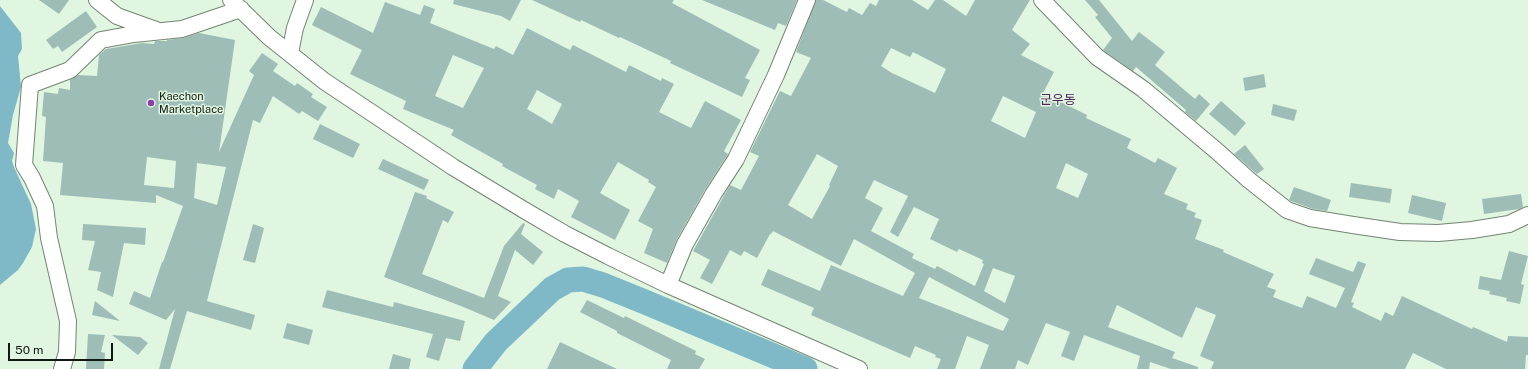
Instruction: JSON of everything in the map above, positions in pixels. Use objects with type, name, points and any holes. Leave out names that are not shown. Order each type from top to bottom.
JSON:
[{"type":"street","points":[[97,0],[117,16],[159,31]]},
{"type":"street","points":[[290,53],[295,28],[305,0]]},
{"type":"street","points":[[668,285],[685,244],[714,193],[736,159],[776,75],[807,0]]},
{"type":"street","points":[[1042,0],[1097,57],[1143,89],[1249,180],[1287,210],[1310,218],[1353,226],[1400,232],[1438,233],[1472,230],[1509,224],[1528,215]]},
{"type":"street","points":[[62,369],[67,352],[68,321],[49,238],[45,206],[32,178],[24,166],[30,85],[70,70],[101,40],[134,34],[182,29],[236,5],[269,37],[324,81],[453,167],[565,234],[668,285],[859,369]]},
{"type":"water","points":[[0,6],[21,33],[22,49],[18,56],[21,87],[13,115],[8,143],[14,153],[12,161],[14,167],[31,204],[36,229],[32,247],[23,263],[18,270],[0,285]]},
{"type":"building","points":[[39,0],[69,0],[59,14]]},
{"type":"building","points":[[454,0],[521,0],[510,21],[501,16],[453,4]]},
{"type":"building","points":[[532,0],[674,0],[672,3],[760,50],[745,78],[750,80],[742,97],[670,63],[671,61],[620,37],[619,38],[581,20],[580,22]]},
{"type":"building","points":[[702,0],[797,0],[786,26],[778,23],[775,30]]},
{"type":"building","points":[[816,0],[823,0],[847,12],[849,8],[862,15],[870,3],[876,6],[879,0],[912,0],[928,10],[935,0],[943,0],[966,16],[975,0],[1030,0],[1012,30],[1030,44],[1021,55],[1054,72],[1043,93],[1087,115],[1086,118],[1131,139],[1127,148],[1155,163],[1158,158],[1177,168],[1164,194],[1188,204],[1186,209],[1196,213],[1194,217],[1202,220],[1195,239],[1224,250],[1223,252],[1274,274],[1267,287],[1276,290],[1273,297],[1302,308],[1307,296],[1336,308],[1345,288],[1309,274],[1316,258],[1353,272],[1358,261],[1366,264],[1351,302],[1354,303],[1352,307],[1381,321],[1385,312],[1393,316],[1402,296],[1472,329],[1473,327],[1507,342],[1508,336],[1528,337],[1528,355],[1526,355],[1525,369],[1446,369],[1413,353],[1405,369],[1211,369],[1214,362],[1200,356],[1216,315],[1196,307],[1182,338],[1117,305],[1108,327],[1175,352],[1172,358],[1198,367],[1198,369],[1171,369],[1150,362],[1149,369],[1137,369],[1140,356],[1084,335],[1074,361],[1061,356],[1070,332],[1046,323],[1028,365],[1018,360],[1015,369],[980,369],[989,345],[967,336],[955,369],[937,369],[941,359],[935,357],[936,355],[915,346],[910,358],[811,315],[814,308],[761,285],[768,269],[820,291],[831,265],[903,296],[915,273],[854,239],[841,266],[773,231],[757,258],[744,251],[741,256],[730,250],[712,284],[700,278],[710,260],[693,251],[730,185],[741,190],[759,156],[750,152],[780,91],[791,96],[811,58],[796,52]],"holes":[[[891,48],[910,57],[913,52],[946,69],[935,93],[892,73],[881,66]],[[1003,96],[1036,112],[1025,138],[991,121]],[[817,154],[838,166],[829,185],[830,186],[812,219],[788,205]],[[1066,163],[1088,174],[1078,198],[1056,188]],[[874,180],[908,196],[890,232],[898,237],[914,207],[939,219],[930,239],[957,252],[959,249],[983,260],[982,263],[984,264],[975,286],[937,266],[935,269],[912,258],[914,254],[871,231],[883,208],[865,198]],[[993,268],[1015,276],[1005,303],[984,291]],[[929,277],[1009,319],[1003,331],[919,298]]]},
{"type":"building","points":[[1085,0],[1099,0],[1132,41],[1139,32],[1165,52],[1155,65],[1195,99],[1199,94],[1210,104],[1196,121],[1185,112],[1186,110],[1136,67],[1133,71],[1103,50],[1112,38],[1095,17],[1098,15]]},
{"type":"building","points":[[385,2],[420,15],[424,5],[435,9],[430,23],[494,49],[496,46],[513,55],[527,28],[570,50],[573,45],[626,72],[629,65],[661,81],[662,78],[674,84],[659,112],[691,128],[705,101],[741,120],[724,151],[728,154],[706,188],[677,239],[667,263],[644,253],[653,229],[638,221],[656,187],[648,182],[649,180],[618,162],[600,193],[630,210],[615,240],[571,217],[579,201],[558,189],[554,199],[535,189],[537,185],[451,135],[454,130],[403,109],[406,101],[350,74],[362,50],[312,25],[321,7],[373,33]],"holes":[[[453,55],[484,68],[463,108],[435,96]],[[537,90],[562,104],[552,124],[527,109]]]},
{"type":"building","points":[[86,11],[97,27],[62,52],[58,46],[53,49],[46,40]]},
{"type":"building","points":[[199,33],[235,40],[219,152],[254,75],[249,71],[262,53],[278,64],[273,71],[295,86],[297,83],[313,94],[311,97],[327,107],[318,121],[302,111],[299,114],[273,96],[260,123],[253,120],[207,301],[255,315],[251,330],[187,311],[170,369],[159,369],[175,309],[166,320],[129,304],[134,291],[150,298],[183,206],[156,195],[156,203],[60,195],[63,163],[43,161],[46,117],[42,116],[44,92],[58,94],[59,88],[70,90],[70,80],[78,75],[97,76],[99,55],[106,49],[142,43],[154,44],[155,41],[167,41]],"holes":[[[147,157],[176,161],[174,188],[144,185]],[[197,163],[226,167],[217,205],[194,198]]]},
{"type":"building","points":[[1264,74],[1266,87],[1245,91],[1243,78]]},
{"type":"building","points":[[1221,101],[1246,123],[1235,136],[1209,114]]},
{"type":"building","points":[[1273,104],[1297,110],[1294,121],[1271,115]]},
{"type":"building","points":[[320,124],[360,144],[353,158],[313,139]]},
{"type":"building","points":[[1245,145],[1264,169],[1257,174],[1234,154]]},
{"type":"building","points":[[383,159],[429,180],[424,190],[378,169]]},
{"type":"building","points":[[1351,183],[1392,189],[1390,203],[1349,197]]},
{"type":"building","points":[[1294,187],[1331,200],[1327,211],[1313,209],[1289,200]]},
{"type":"building","points":[[415,192],[427,196],[426,198],[454,212],[448,223],[443,220],[422,274],[484,298],[504,246],[523,223],[525,224],[521,234],[543,252],[533,265],[515,250],[498,296],[511,302],[494,320],[384,277]]},
{"type":"building","points":[[1521,194],[1523,207],[1519,209],[1484,214],[1482,199]]},
{"type":"building","points":[[1412,195],[1446,203],[1442,221],[1408,213]]},
{"type":"building","points":[[83,224],[146,228],[145,245],[124,243],[113,297],[97,290],[101,272],[88,270],[95,241],[82,240]]},
{"type":"building","points":[[253,224],[264,228],[255,263],[243,260]]},
{"type":"building","points":[[1509,251],[1528,256],[1521,284],[1524,285],[1520,304],[1506,301],[1507,298],[1489,294],[1490,291],[1478,289],[1480,276],[1501,280]]},
{"type":"building","points":[[327,290],[393,307],[394,302],[465,321],[460,341],[446,338],[439,361],[426,357],[433,334],[322,307]]},
{"type":"building","points":[[587,300],[624,318],[625,316],[696,351],[695,354],[705,359],[699,369],[667,369],[671,360],[617,333],[617,331],[580,312]]},
{"type":"building","points":[[95,301],[120,321],[92,315]]},
{"type":"building","points":[[287,323],[313,330],[309,345],[283,338]]},
{"type":"building","points":[[88,334],[105,335],[101,352],[105,353],[104,369],[86,369]]},
{"type":"building","points":[[112,335],[140,337],[148,343],[138,355]]},
{"type":"building","points":[[560,342],[617,369],[547,369]]},
{"type":"building","points":[[393,354],[411,359],[409,369],[389,369]]},
{"type":"waterway","points":[[475,369],[496,342],[552,289],[568,280],[583,279],[603,285],[645,302],[805,369]]},
{"type":"place","name":"Kaechon Marketplace","points":[[151,103]]},
{"type":"district","name":"군우동","points":[[1058,100]]}]
